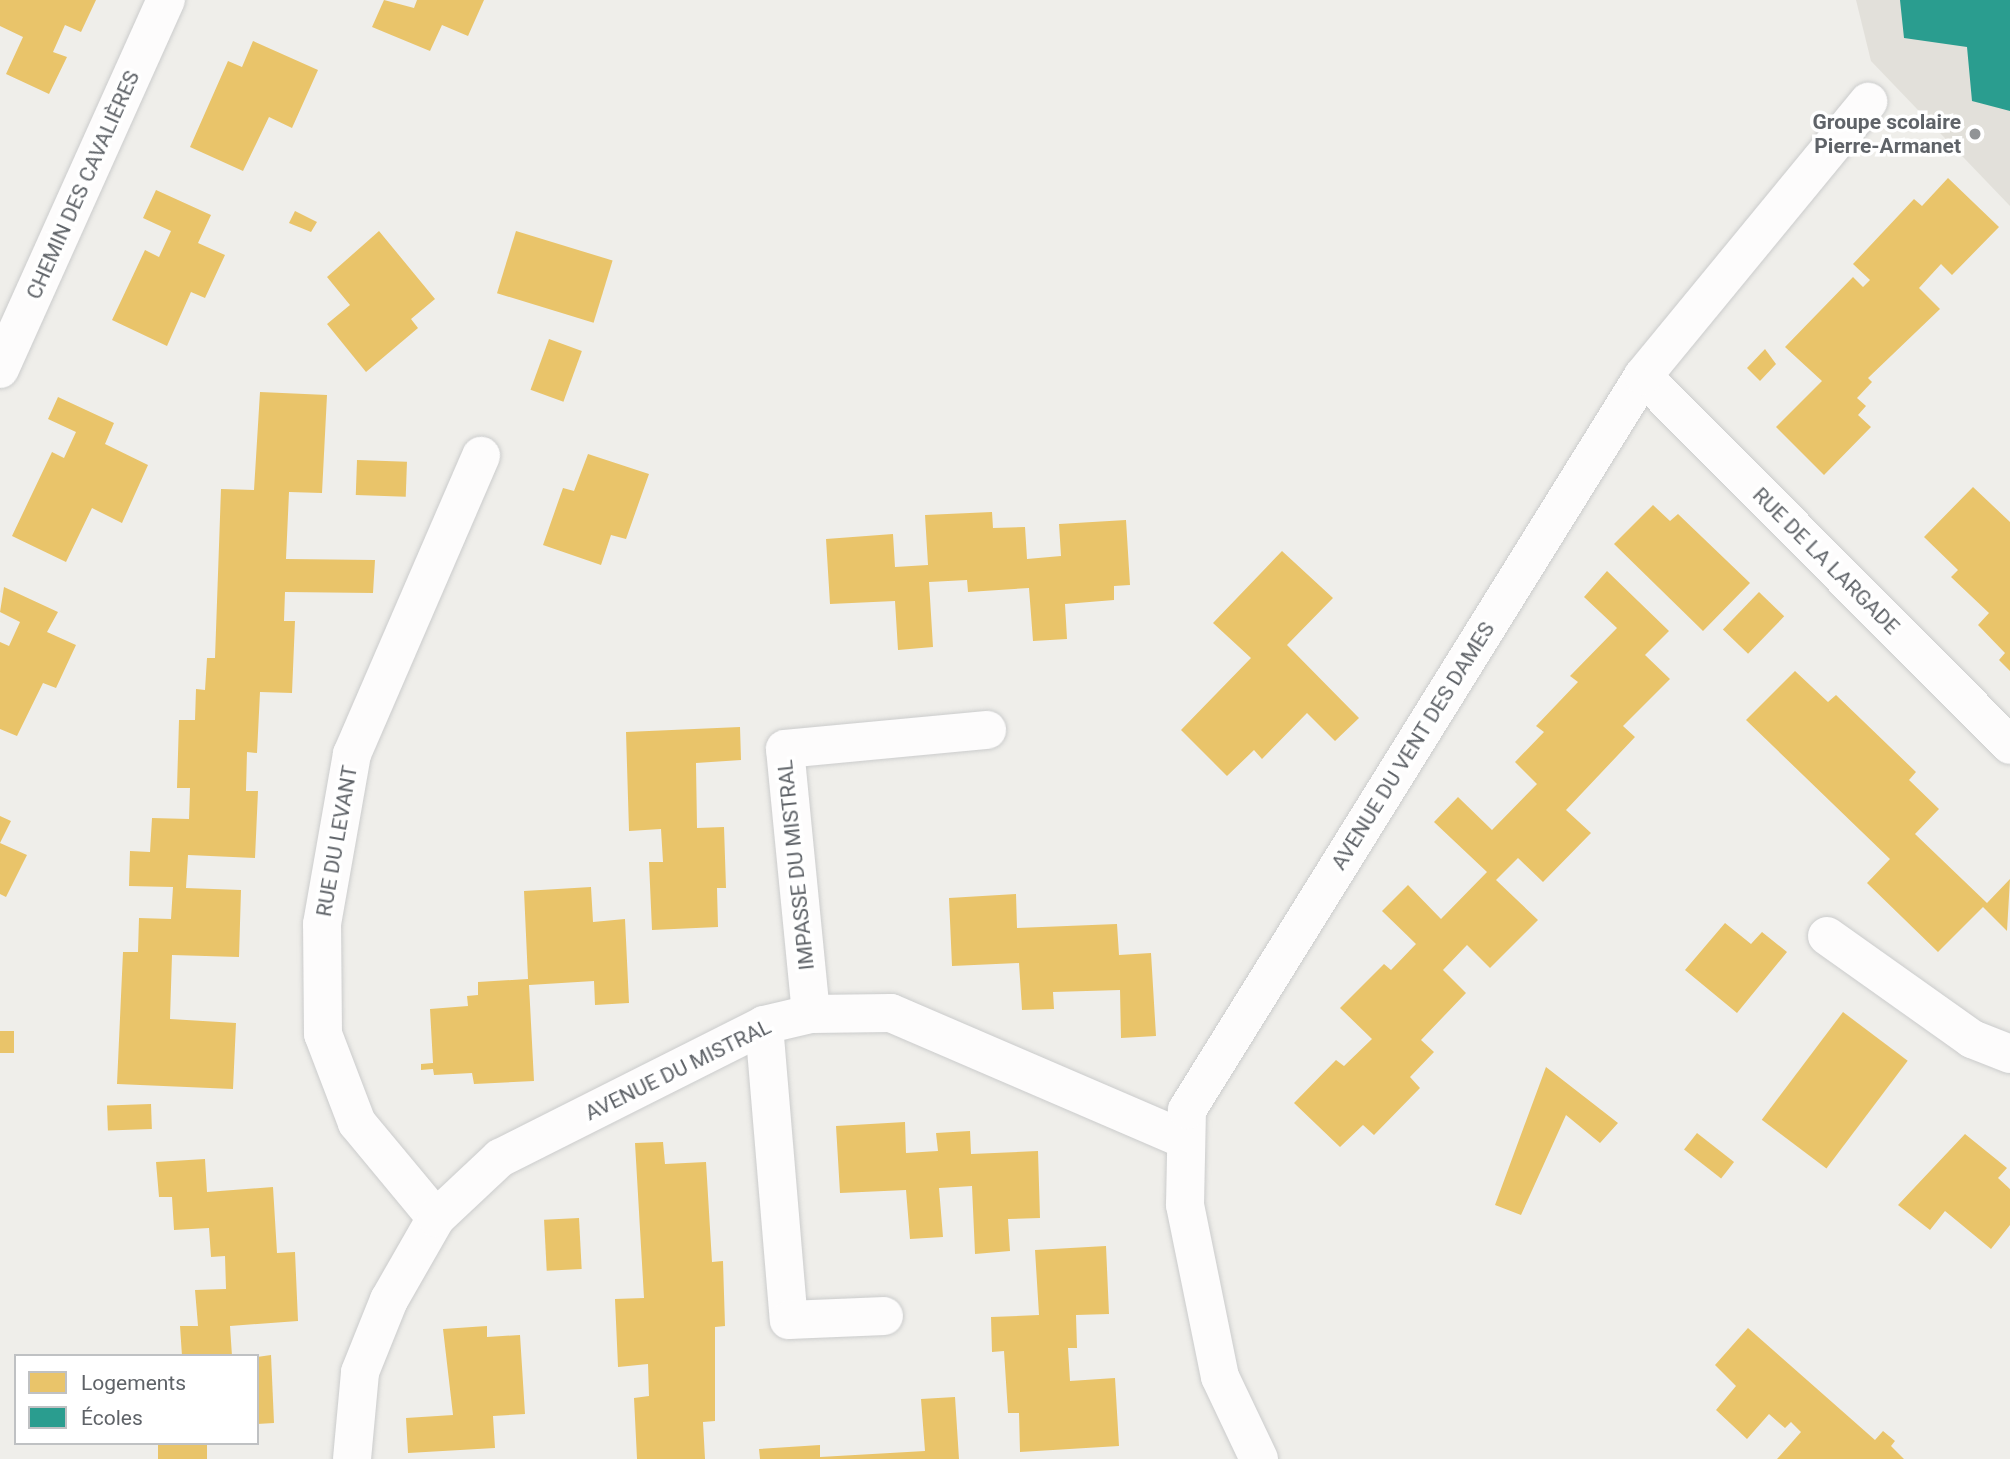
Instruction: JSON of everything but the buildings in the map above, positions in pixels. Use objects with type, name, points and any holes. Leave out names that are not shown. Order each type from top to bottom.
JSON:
[{"type":"street","name":"CHEMIN DES CAVALIÈRES","points":[[0,369],[166,0]]},
{"type":"street","name":"AVENUE DU VENT DES DAMES","points":[[1259,1459],[1220,1377],[1185,1205],[1187,1110],[1643,376],[1868,102]]},
{"type":"street","name":"RUE DE LA LARGADE","points":[[1643,376],[2010,745]]},
{"type":"street","name":"RUE DU LEVANT","points":[[436,1218],[358,1123],[323,1034],[322,924],[352,754],[481,456]]},
{"type":"street","name":"IMPASSE DU MISTRAL","points":[[811,1014],[785,749],[987,730]]},
{"type":"street","points":[[1826,936],[1972,1039],[2010,1054]]},
{"type":"street","name":"AVENUE DU MISTRAL","points":[[352,1459],[360,1372],[389,1300],[436,1218],[500,1158],[764,1025],[811,1014],[891,1013],[1186,1140]]},
{"type":"street","points":[[764,1025],[789,1320],[884,1317]]},
{"type":"shaded area","name":"Groupe scolaire Pierre-Armanet","points":[[1856,0],[2010,0],[2010,206],[1871,61]]},
{"type":"place","name":"Groupe scolaire Pierre-Armanet","points":[[1975,134]]}]
